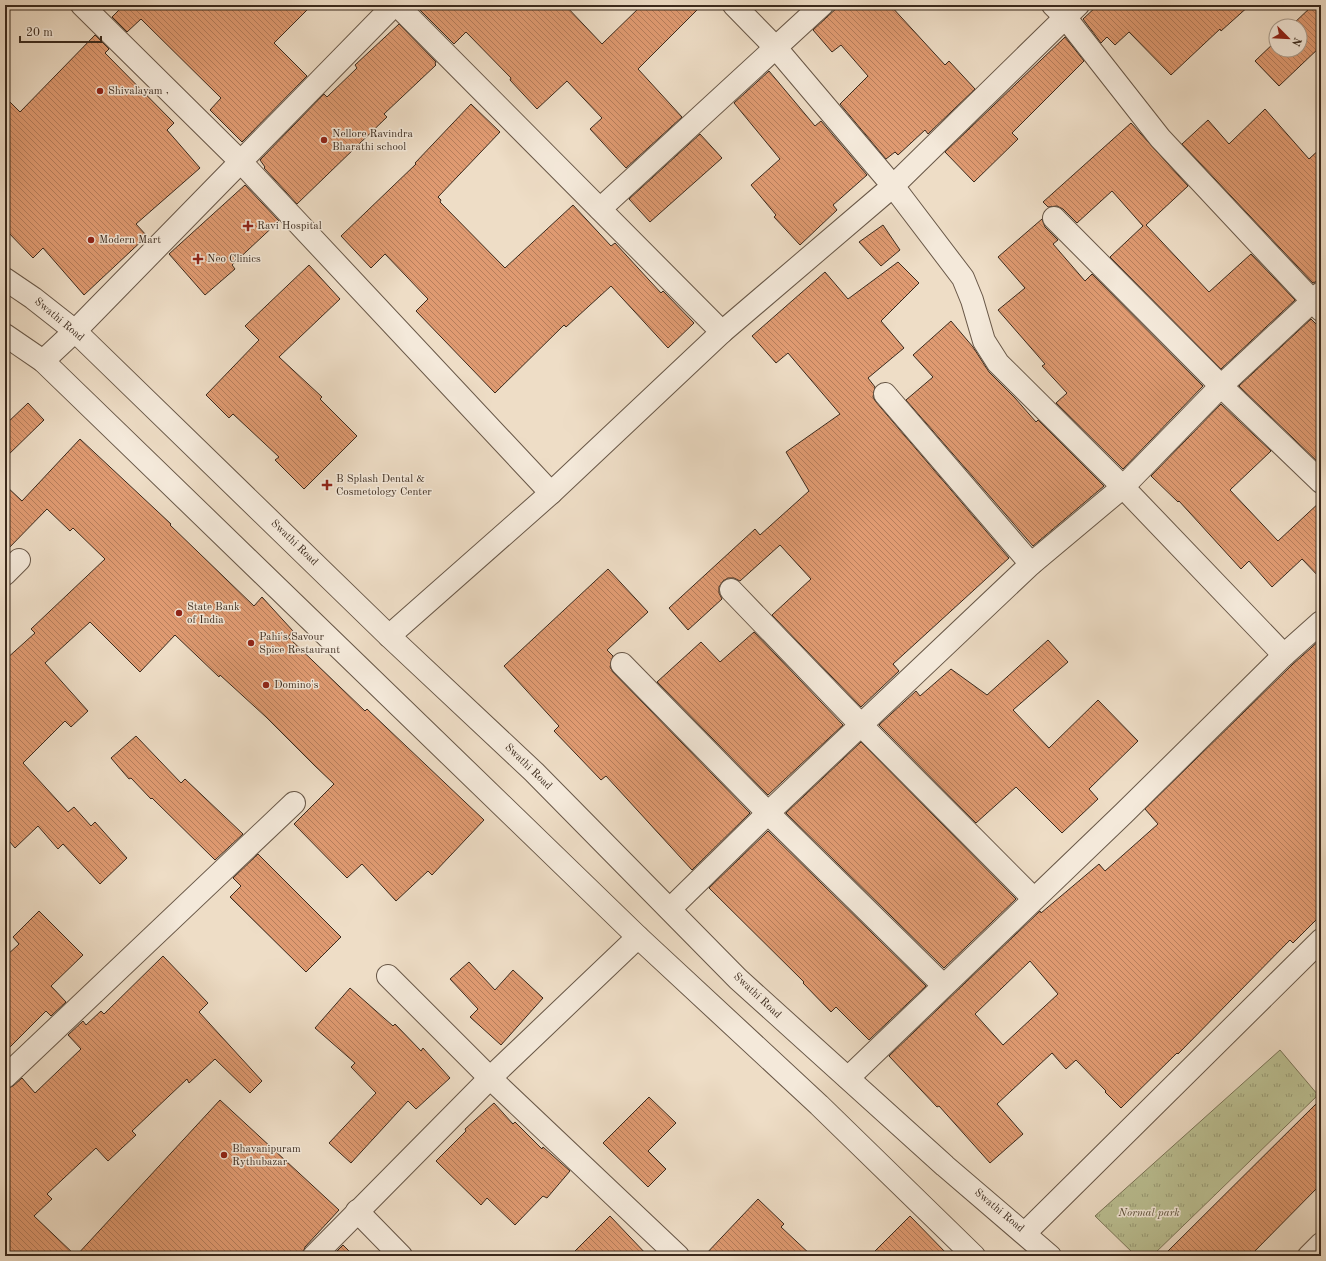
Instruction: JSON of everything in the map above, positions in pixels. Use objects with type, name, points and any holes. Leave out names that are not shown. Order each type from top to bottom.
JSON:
[{"type":"street","points":[[82,5],[240,161],[551,493]]},
{"type":"street","points":[[43,361],[75,331],[394,5]]},
{"type":"street","points":[[397,5],[722,332]]},
{"type":"street","points":[[734,5],[776,48],[893,186],[962,278],[972,300],[984,341],[998,363],[1123,487],[1284,654]]},
{"type":"street","points":[[600,209],[822,5]]},
{"type":"street","points":[[389,636],[551,493],[722,332],[893,186],[1065,9],[1160,138],[1318,301],[1221,386],[1123,487],[1031,564],[768,813],[670,910]]},
{"type":"street","points":[[1054,218],[1221,386],[1321,482]]},
{"type":"street","name":"Swathi Road","points":[[5,279],[33,298],[75,331],[389,636],[534,772],[738,978],[945,1166],[1050,1256]]},
{"type":"street","points":[[5,335],[43,361],[626,947],[818,1105],[974,1256]]},
{"type":"street","points":[[885,394],[1031,564]]},
{"type":"street","points":[[731,590],[861,725],[1034,898]]},
{"type":"street","points":[[848,1078],[943,985],[1124,813],[1284,654],[1321,622]]},
{"type":"street","points":[[622,664],[768,813],[943,985]]},
{"type":"street","points":[[5,1077],[294,802]]},
{"type":"street","points":[[1025,1233],[1321,940]]},
{"type":"street","points":[[314,1256],[356,1211],[490,1078],[626,947]]},
{"type":"street","points":[[388,976],[490,1078],[678,1256]]},
{"type":"street","points":[[356,1211],[401,1256]]},
{"type":"street","points":[[1309,1256],[1321,1244]]},
{"type":"green space","name":"Normal park","points":[[1280,1050],[1318,1095],[1152,1256],[1136,1256],[1095,1216]]},
{"type":"building","points":[[124,5],[312,5],[274,43],[307,76],[242,142],[210,110],[221,98],[141,19],[127,32],[112,17]]},
{"type":"building","points":[[420,5],[565,5],[602,44],[642,5],[702,5],[638,69],[682,117],[626,168],[590,129],[602,118],[567,81],[537,109],[510,80],[511,78],[466,32],[454,44],[417,7]]},
{"type":"building","points":[[840,5],[890,5],[945,65],[949,61],[975,89],[928,134],[925,130],[898,155],[895,152],[886,159],[840,104],[868,76],[841,45],[832,52],[813,30]]},
{"type":"building","points":[[1098,5],[1250,5],[1221,31],[1220,29],[1171,75],[1129,32],[1115,45],[1107,37],[1101,43],[1083,19]]},
{"type":"building","points":[[1313,5],[1321,5],[1321,46],[1279,86],[1255,61],[1268,49],[1268,58],[1308,58],[1308,18],[1299,18]]},
{"type":"building","points":[[399,24],[436,62],[436,65],[384,114],[387,117],[297,204],[264,168],[265,167],[260,160],[324,94],[327,97],[357,68],[355,65]]},
{"type":"building","points":[[95,35],[109,49],[105,53],[174,123],[167,130],[200,168],[136,224],[147,236],[84,295],[43,248],[33,258],[5,229],[5,97],[20,112]]},
{"type":"building","points":[[1065,37],[1084,61],[1012,133],[1018,139],[974,182],[945,152]]},
{"type":"building","points":[[769,71],[815,126],[821,121],[867,175],[833,205],[837,210],[800,245],[774,217],[776,215],[751,185],[780,159],[734,103]]},
{"type":"building","points":[[471,104],[500,132],[438,197],[441,200],[440,202],[505,268],[573,205],[611,246],[615,243],[661,293],[663,291],[694,323],[668,348],[611,286],[566,327],[564,325],[495,393],[416,311],[428,299],[385,254],[371,268],[341,236],[416,164],[415,163]]},
{"type":"building","points":[[1265,109],[1309,159],[1321,148],[1321,279],[1313,283],[1182,144],[1208,120],[1229,144]]},
{"type":"building","points":[[1131,123],[1188,186],[1146,225],[1209,292],[1251,254],[1295,300],[1221,369],[1110,257],[1143,226],[1112,191],[1077,223],[1063,209],[1057,206],[1048,207],[1043,202]]},
{"type":"building","points":[[700,134],[722,158],[650,222],[629,199]]},
{"type":"building","points":[[245,185],[279,221],[232,265],[235,269],[205,295],[169,254]]},
{"type":"building","points":[[1042,219],[1045,227],[1058,240],[1053,244],[1085,281],[1092,274],[1203,386],[1123,469],[1056,403],[1067,393],[1042,366],[1045,364],[998,310],[1025,288],[998,257]]},
{"type":"building","points":[[883,225],[900,250],[881,266],[859,242]]},
{"type":"building","points":[[898,262],[919,283],[881,321],[904,348],[868,378],[875,387],[873,397],[1009,558],[893,664],[899,671],[861,707],[772,615],[811,579],[780,545],[740,581],[734,578],[728,578],[723,581],[719,587],[719,593],[722,599],[688,630],[669,608],[755,529],[760,535],[809,491],[786,452],[840,414],[788,353],[776,363],[752,336],[825,272],[848,299]]},
{"type":"building","points":[[309,265],[340,299],[279,357],[322,397],[320,399],[357,436],[304,489],[275,460],[279,457],[233,414],[229,418],[206,395],[259,340],[245,326]]},
{"type":"building","points":[[1311,319],[1321,329],[1321,465],[1239,386]]},
{"type":"building","points":[[951,321],[973,347],[989,372],[1036,422],[1038,420],[1104,486],[1033,546],[906,400],[933,377],[913,355]]},
{"type":"building","points":[[28,403],[44,420],[5,458],[5,425]]},
{"type":"building","points":[[1221,404],[1271,451],[1230,490],[1278,541],[1321,501],[1321,579],[1302,559],[1272,587],[1249,561],[1241,569],[1179,501],[1178,502],[1151,476]]},
{"type":"building","points":[[80,439],[171,524],[170,525],[254,606],[262,597],[293,631],[288,637],[365,711],[367,709],[484,820],[432,875],[428,871],[396,901],[362,864],[347,878],[294,824],[334,784],[266,717],[220,675],[219,677],[175,635],[140,672],[90,622],[45,663],[88,711],[71,727],[65,721],[23,763],[68,812],[74,807],[91,826],[95,822],[127,858],[100,884],[63,844],[58,849],[38,826],[15,848],[5,836],[5,660],[35,633],[31,629],[105,559],[73,528],[70,531],[47,509],[5,552],[5,485],[22,501]]},
{"type":"building","points":[[608,569],[648,612],[607,650],[613,656],[610,667],[613,672],[750,813],[692,870],[606,776],[601,780],[554,731],[559,726],[504,666]]},
{"type":"building","points":[[754,632],[843,725],[768,795],[657,682],[701,642],[720,662]]},
{"type":"building","points":[[1321,639],[1321,915],[1293,943],[1290,940],[1178,1054],[1177,1053],[1121,1108],[1076,1060],[1066,1069],[1052,1053],[997,1104],[1023,1134],[990,1163],[939,1106],[937,1107],[889,1056],[1040,911],[1041,913],[1099,864],[1105,871],[1158,824],[1145,809],[1293,664]],"holes":[[[1030,961],[1058,994],[1003,1045],[975,1014]]]},
{"type":"building","points":[[1048,640],[1068,662],[1013,710],[1049,748],[1098,700],[1138,741],[1089,789],[1098,799],[1062,833],[1016,787],[976,823],[879,725],[916,691],[920,696],[951,669],[987,695]]},
{"type":"building","points":[[136,736],[181,783],[185,779],[243,834],[215,860],[131,778],[129,779],[111,758]]},
{"type":"building","points":[[861,742],[1016,899],[944,968],[786,813]]},
{"type":"building","points":[[768,831],[926,986],[869,1040],[836,1007],[831,1012],[803,983],[804,982],[709,888]]},
{"type":"building","points":[[258,854],[341,937],[306,972],[230,897],[241,886],[233,878]]},
{"type":"building","points":[[39,911],[83,955],[51,986],[66,1002],[51,1016],[46,1011],[5,1052],[5,957],[19,944],[13,937]]},
{"type":"building","points":[[163,956],[208,1003],[199,1012],[262,1081],[250,1093],[215,1059],[189,1083],[187,1079],[132,1131],[136,1135],[108,1161],[96,1148],[47,1194],[52,1199],[34,1216],[76,1256],[5,1256],[5,1089],[13,1086],[22,1078],[35,1093],[81,1049],[68,1035],[83,1021],[86,1025],[101,1011],[104,1014]]},
{"type":"building","points":[[469,962],[495,990],[513,970],[543,998],[501,1045],[470,1017],[478,1009],[450,979]]},
{"type":"building","points":[[350,988],[393,1026],[395,1024],[421,1051],[423,1048],[450,1078],[416,1109],[408,1101],[351,1163],[329,1143],[376,1093],[351,1067],[355,1063],[315,1028]]},
{"type":"building","points":[[649,1097],[676,1123],[648,1151],[666,1169],[648,1187],[603,1143]]},
{"type":"building","points":[[1321,1099],[1321,1184],[1250,1256],[1163,1256]]},
{"type":"building","name":"Bhavanipuram Rythubazar","points":[[220,1100],[339,1210],[305,1247],[302,1256],[76,1256]]},
{"type":"building","points":[[494,1103],[513,1124],[515,1122],[542,1149],[543,1147],[570,1171],[547,1198],[543,1196],[515,1225],[487,1198],[481,1205],[436,1161],[466,1131],[465,1129]]},
{"type":"building","points":[[758,1199],[784,1224],[781,1227],[812,1256],[704,1256]]},
{"type":"building","points":[[610,1216],[648,1256],[570,1256]]},
{"type":"building","points":[[910,1216],[949,1256],[870,1256]]},
{"type":"building","points":[[343,1245],[354,1256],[332,1256]]},
{"type":"place","name":"Shivalayam ,","points":[[100,91]]},
{"type":"place","name":"Nellore Ravindra Bharathi school","points":[[324,140]]},
{"type":"place","name":"Ravi Hospital","points":[[248,226]]},
{"type":"place","name":"Modern Mart","points":[[91,240]]},
{"type":"place","name":"Neo Clinics","points":[[198,259]]},
{"type":"place","name":"B Splash Dental & Cosmetology Center","points":[[327,485]]},
{"type":"place","name":"State Bank of India","points":[[179,613]]},
{"type":"place","name":"Pahi's Savour Spice Restaurant","points":[[251,643]]},
{"type":"place","name":"Domino's","points":[[266,685]]},
{"type":"place","name":"Bhavanipuram Rythubazar","points":[[224,1155]]}]
